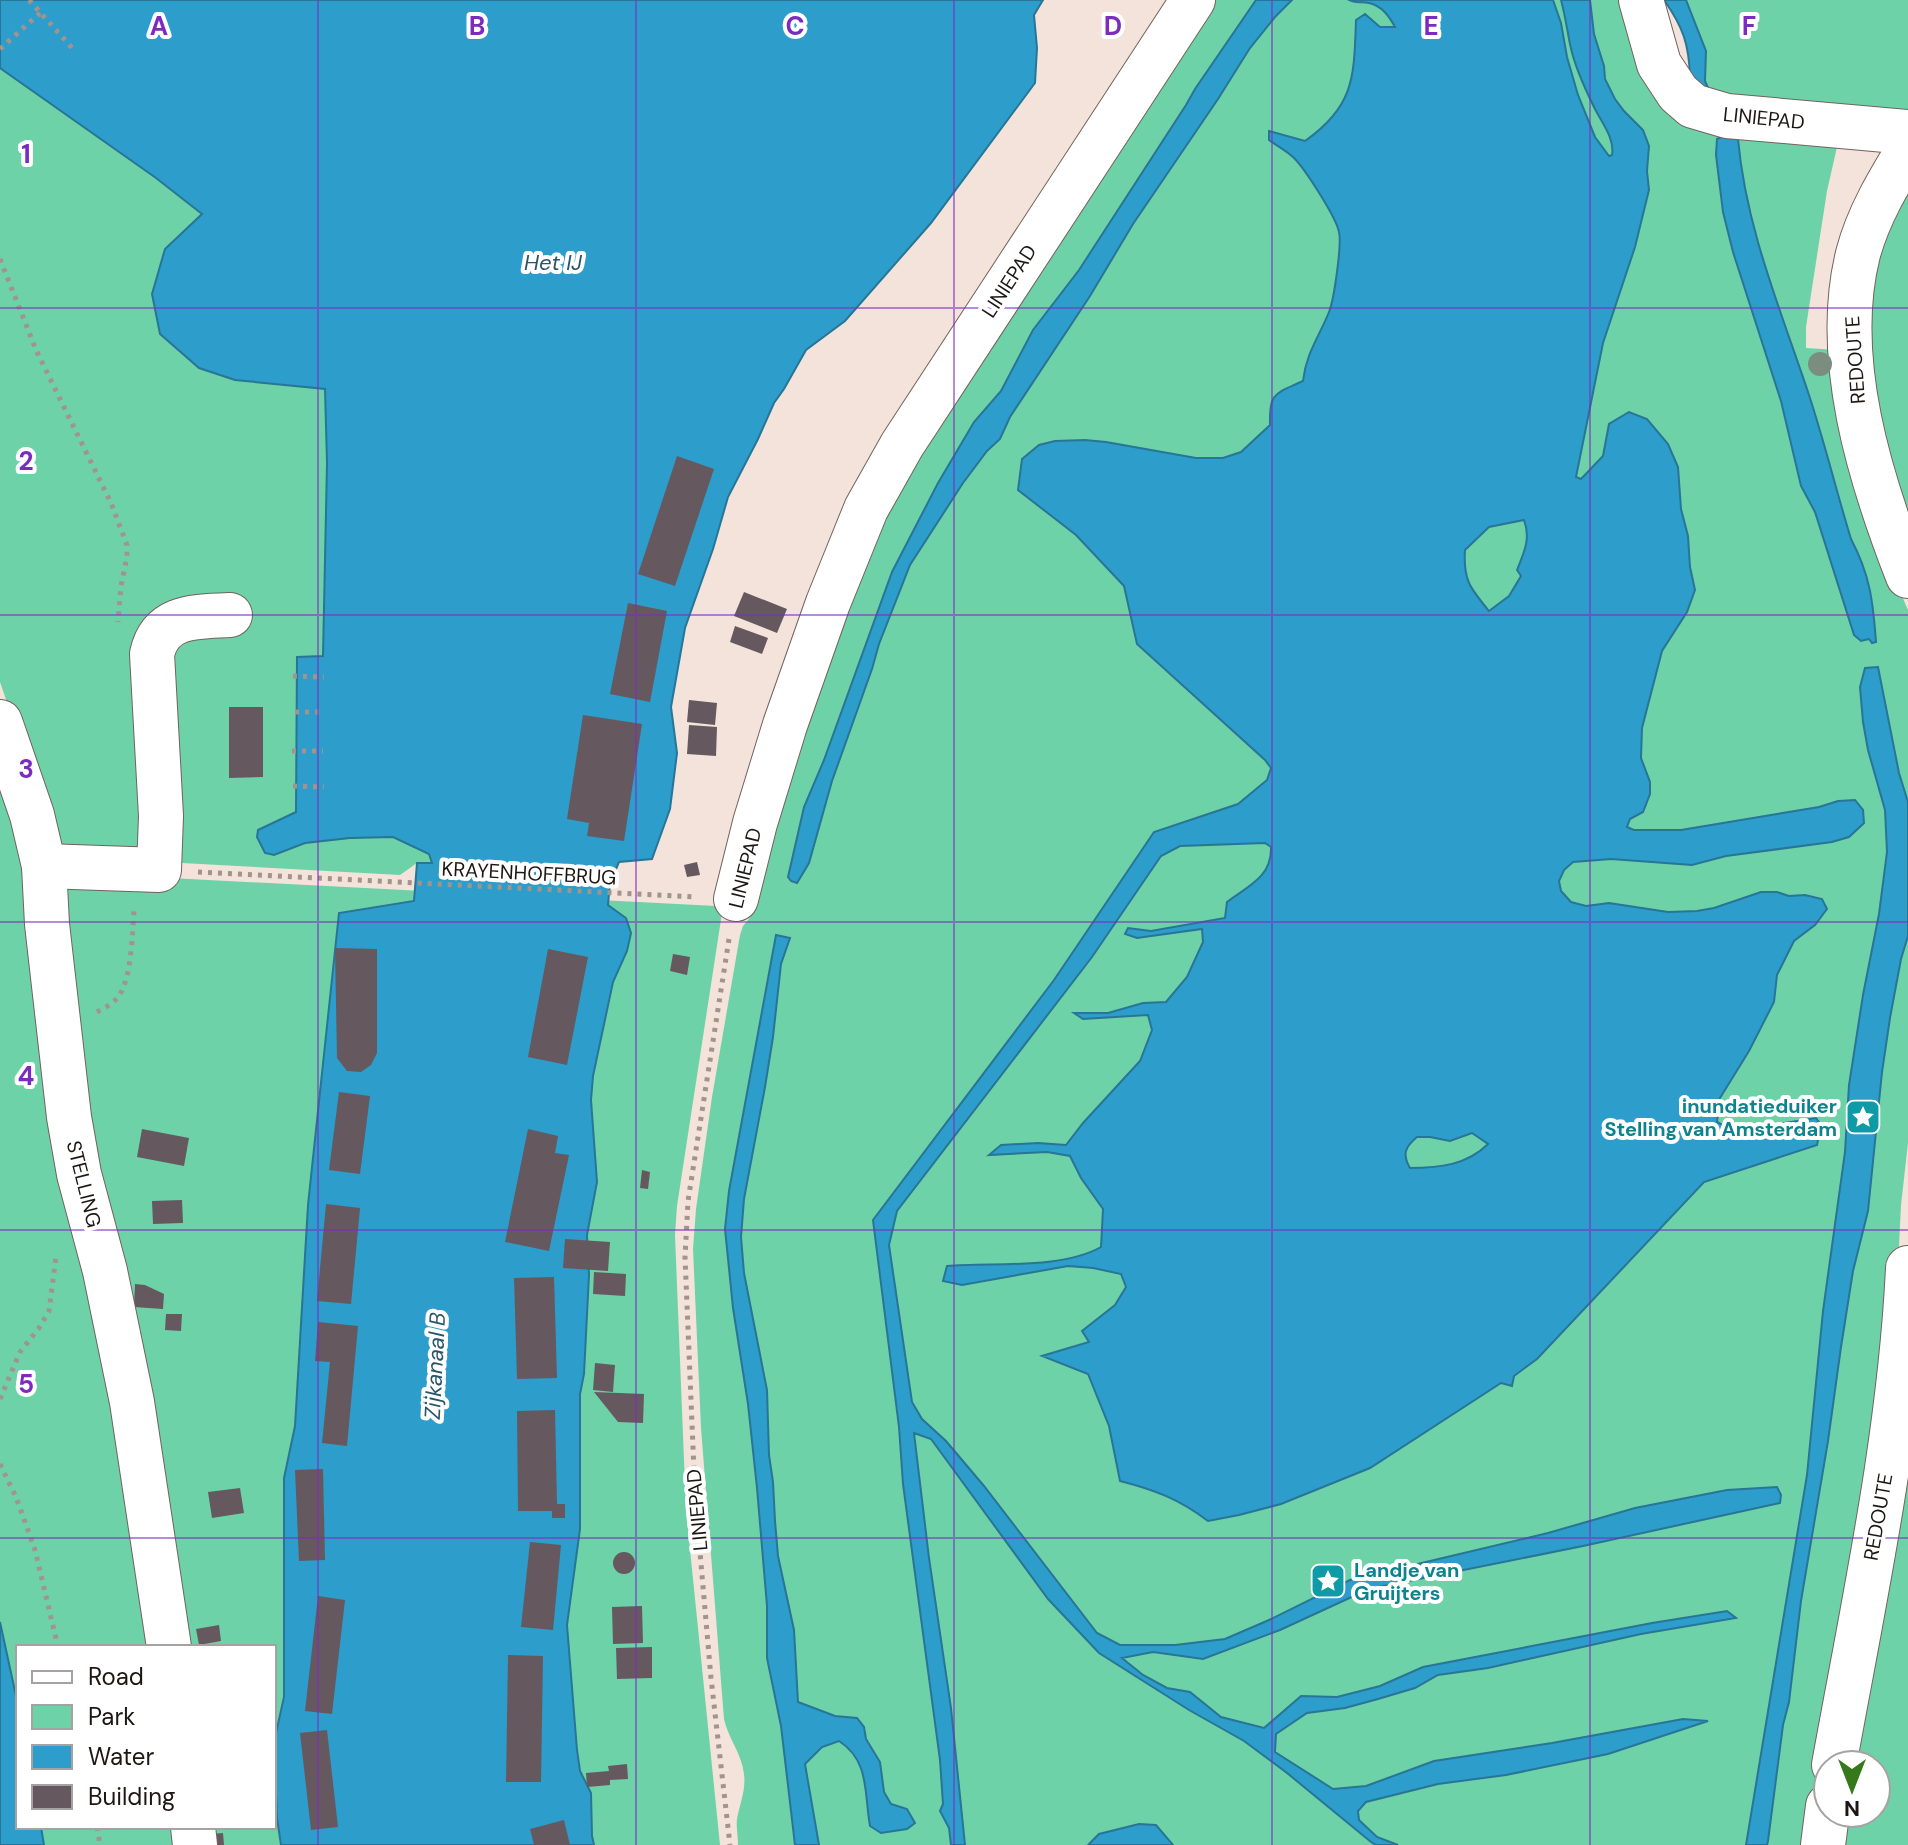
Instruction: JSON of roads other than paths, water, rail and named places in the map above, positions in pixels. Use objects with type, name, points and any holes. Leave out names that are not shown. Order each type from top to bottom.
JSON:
[{"type":"street","name":"LINIEPAD","points":[[736,899],[785,725],[828,603],[866,509],[902,445],[1193,0]]},
{"type":"street","name":"LINIEPAD","points":[[1641,0],[1659,64],[1678,93],[1693,106],[1727,116],[1908,132]]},
{"type":"street","name":"REDOUTE","points":[[1908,150],[1878,203],[1863,240],[1853,276],[1850,324],[1861,428],[1891,532],[1908,576]]},
{"type":"street","points":[[44,866],[159,870],[161,816],[152,654],[156,639],[164,628],[178,622],[197,617],[230,615]]},
{"type":"street","name":"STELLING","points":[[0,722],[32,815],[44,866],[48,939],[69,1117],[79,1174],[102,1258],[127,1373],[169,1645]]},
{"type":"street","name":"REDOUTE","points":[[1837,1749],[1892,1432],[1904,1340],[1908,1268]]},
{"type":"water","name":"Het IJ","points":[[0,0],[1043,0],[1034,15],[1037,48],[1035,83],[931,223],[845,321],[806,350],[774,403],[728,497],[685,628],[671,707],[677,753],[670,809],[652,859],[619,862],[610,883],[608,905],[626,918],[631,933],[627,951],[613,982],[593,1076],[591,1100],[597,1182],[587,1235],[589,1275],[584,1374],[580,1394],[580,1529],[567,1625],[577,1750],[580,1771],[591,1793],[594,1845],[281,1845],[277,1818],[276,1733],[284,1697],[284,1478],[295,1426],[308,1205],[339,913],[414,901],[417,863],[432,863],[429,854],[393,837],[305,843],[274,855],[265,853],[257,837],[258,830],[296,812],[297,657],[323,656],[327,463],[325,389],[235,380],[199,368],[160,334],[152,294],[165,249],[202,214],[0,68]]},
{"type":"water","points":[[1256,0],[1292,0],[1250,48],[1133,224],[1090,296],[1010,417],[1000,439],[963,483],[910,565],[832,781],[809,863],[797,883],[791,881],[788,877],[804,807],[892,572],[938,483],[974,422],[1001,391],[1033,330],[1079,270]]},
{"type":"water","points":[[1349,0],[1553,0],[1578,95],[1595,137],[1609,156],[1612,155],[1610,137],[1577,69],[1561,0],[1590,0],[1594,34],[1605,79],[1615,99],[1643,130],[1649,146],[1649,190],[1635,247],[1603,343],[1576,477],[1581,479],[1603,456],[1609,424],[1629,412],[1647,419],[1668,444],[1678,467],[1681,509],[1695,590],[1687,612],[1662,651],[1642,728],[1641,758],[1650,782],[1650,794],[1643,812],[1630,819],[1627,827],[1634,830],[1681,830],[1855,800],[1863,810],[1864,823],[1849,837],[1832,842],[1726,856],[1692,865],[1611,859],[1573,862],[1564,870],[1559,881],[1561,891],[1571,902],[1586,906],[1609,903],[1668,912],[1714,908],[1761,892],[1822,899],[1827,909],[1815,925],[1794,941],[1777,975],[1774,1002],[1720,1098],[1717,1122],[1734,1131],[1816,1118],[1821,1125],[1817,1145],[1704,1182],[1537,1359],[1514,1376],[1512,1386],[1501,1383],[1370,1468],[1281,1504],[1208,1521],[1166,1496],[1120,1481],[1109,1426],[1088,1374],[1042,1356],[1089,1342],[1082,1331],[1115,1305],[1126,1287],[1121,1274],[1068,1266],[962,1285],[943,1281],[947,1266],[1046,1262],[1101,1247],[1103,1209],[1070,1156],[1047,1152],[989,1155],[1001,1145],[1066,1145],[1140,1061],[1152,1030],[1148,1015],[1083,1019],[1074,1013],[1108,1013],[1143,1003],[1166,1002],[1187,977],[1203,942],[1202,929],[1137,938],[1125,934],[1128,928],[1151,931],[1225,918],[1227,902],[1250,885],[1268,866],[1271,847],[1265,843],[1180,846],[1161,856],[1092,957],[897,1211],[889,1245],[912,1402],[922,1419],[946,1441],[984,1486],[1097,1633],[1120,1645],[1175,1645],[1225,1639],[1350,1580],[1548,1533],[1635,1508],[1727,1490],[1777,1487],[1781,1495],[1780,1503],[1369,1589],[1280,1630],[1203,1659],[1153,1652],[1122,1658],[1143,1675],[1167,1688],[1190,1692],[1221,1717],[1264,1728],[1301,1696],[1337,1697],[1380,1686],[1423,1667],[1727,1611],[1736,1618],[1641,1634],[1488,1668],[1438,1675],[1415,1688],[1378,1699],[1345,1708],[1307,1713],[1276,1734],[1275,1752],[1333,1789],[1366,1786],[1434,1761],[1683,1719],[1708,1721],[1608,1754],[1506,1775],[1438,1784],[1366,1802],[1358,1811],[1359,1820],[1377,1837],[1398,1845],[1376,1845],[1244,1741],[1099,1653],[1048,1599],[931,1439],[914,1433],[951,1708],[965,1845],[951,1845],[949,1828],[940,1811],[943,1804],[940,1760],[903,1484],[899,1427],[873,1220],[1054,980],[1154,832],[1238,804],[1267,780],[1271,768],[1137,644],[1124,586],[1076,535],[1018,490],[1022,459],[1039,445],[1085,440],[1196,458],[1223,458],[1241,452],[1270,425],[1271,406],[1276,396],[1303,381],[1310,353],[1331,306],[1340,238],[1337,225],[1305,172],[1291,155],[1269,140],[1269,131],[1305,141],[1321,128],[1343,102],[1348,88],[1354,58],[1356,20],[1365,14],[1380,27],[1395,27],[1378,6]],"holes":[[[1524,520],[1527,539],[1517,570],[1521,576],[1509,596],[1489,611],[1469,583],[1465,550],[1489,527]],[[1472,1133],[1488,1144],[1471,1157],[1442,1166],[1410,1168],[1406,1151],[1417,1137],[1450,1141]]]},
{"type":"water","points":[[1664,0],[1686,0],[1706,51],[1705,81],[1709,90],[1735,109],[1690,77],[1684,36]]},
{"type":"water","points":[[1726,135],[1738,139],[1756,236],[1814,410],[1851,539],[1866,577],[1876,642],[1872,643],[1869,639],[1861,641],[1854,635],[1815,512],[1801,486],[1781,401],[1723,212],[1716,155],[1717,139]]},
{"type":"water","points":[[1878,667],[1899,773],[1908,802],[1908,936],[1890,1018],[1868,1211],[1853,1271],[1801,1601],[1768,1841],[1767,1845],[1746,1845],[1807,1475],[1823,1311],[1845,1152],[1849,1085],[1887,852],[1885,810],[1868,750],[1860,687],[1865,668]]},
{"type":"water","points":[[776,935],[790,938],[781,964],[773,1037],[744,1199],[741,1237],[744,1273],[767,1390],[778,1556],[794,1630],[798,1702],[835,1716],[857,1718],[880,1762],[884,1792],[891,1804],[907,1809],[915,1823],[907,1829],[881,1833],[870,1826],[861,1768],[849,1749],[839,1741],[822,1747],[805,1764],[819,1845],[795,1845],[781,1726],[767,1658],[767,1606],[757,1488],[725,1229],[729,1191]]},
{"type":"water","points":[[0,1622],[16,1696],[16,1829],[41,1829],[44,1845],[0,1845]]},
{"type":"water","points":[[1139,1824],[1156,1825],[1173,1845],[1088,1845],[1099,1834]]},
{"type":"place","name":"inundatieduiker Stelling van Amsterdam","points":[[1863,1117]]},
{"type":"place","name":"Landje van Gruijters","points":[[1328,1581]]},
{"type":"water label","name":"Zijkanaal B","points":[[435,1366]]}]
